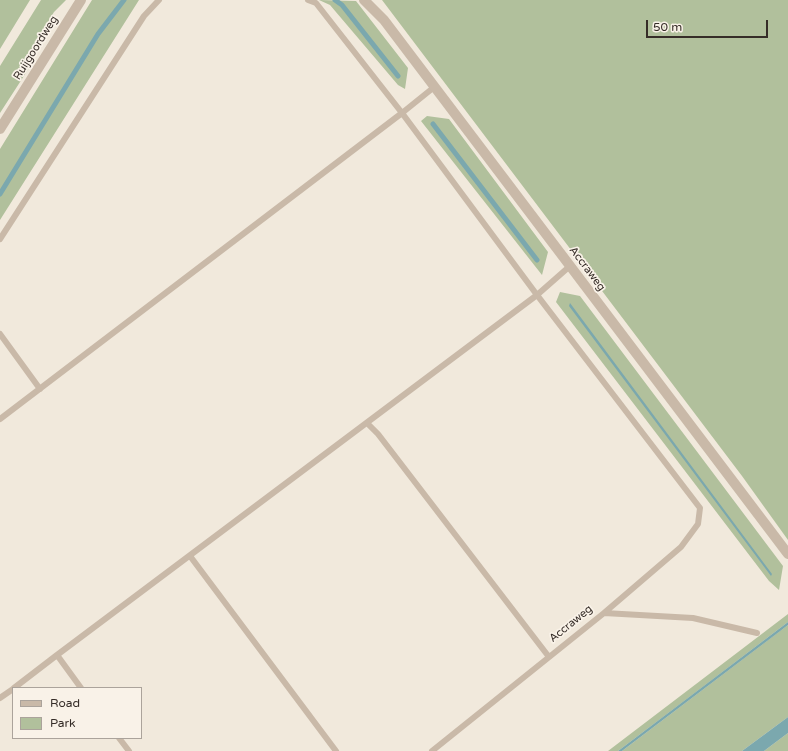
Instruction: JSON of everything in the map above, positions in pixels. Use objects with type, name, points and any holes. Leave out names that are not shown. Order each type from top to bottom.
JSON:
[{"type":"street","name":"Ruijgoordweg","points":[[0,129],[81,0]]},
{"type":"street","name":"Accraweg","points":[[364,0],[384,20],[433,88],[788,554]]},
{"type":"lane","points":[[0,239],[144,16],[159,0]]},
{"type":"lane","points":[[308,0],[316,3],[402,113],[537,295],[700,508],[698,524],[681,547],[604,613]]},
{"type":"lane","points":[[0,419],[433,88]]},
{"type":"lane","points":[[14,687],[537,295],[570,266]]},
{"type":"lane","points":[[0,334],[40,389]]},
{"type":"lane","points":[[367,423],[378,434],[549,657]]},
{"type":"lane","points":[[190,556],[336,751]]},
{"type":"lane","name":"Accraweg","points":[[432,751],[604,613],[693,618],[758,633]]},
{"type":"lane","points":[[57,655],[80,687]]},
{"type":"lane","points":[[0,698],[12,689]]},
{"type":"lane","points":[[120,739],[129,751]]},
{"type":"green space","points":[[0,0],[30,0],[0,49]]},
{"type":"green space","points":[[41,0],[66,0],[54,12],[33,47],[31,65],[0,113],[0,66]]},
{"type":"green space","points":[[92,0],[139,0],[0,220],[0,149]]},
{"type":"green space","points":[[319,0],[356,1],[408,68],[405,89],[398,85],[330,5]]},
{"type":"green space","points":[[382,0],[788,0],[788,540],[742,476]]},
{"type":"green space","points":[[427,116],[449,119],[548,252],[542,275],[421,121]]},
{"type":"green space","points":[[560,292],[580,296],[783,566],[779,590],[769,581],[556,302]]},
{"type":"green space","points":[[788,614],[788,622],[618,751],[608,751]]},
{"type":"green space","points":[[788,625],[788,717],[742,751],[622,751]]},
{"type":"green space","points":[[788,733],[788,751],[764,751]]},
{"type":"water","points":[[570,303],[772,574],[771,576],[569,306]]},
{"type":"water","points":[[788,622],[788,625],[779,632],[622,751],[618,751]]},
{"type":"water","points":[[788,717],[788,733],[764,751],[742,751]]},
{"type":"waterway","points":[[0,194],[98,34],[124,0]]},
{"type":"waterway","points":[[335,0],[342,5],[398,76]]},
{"type":"waterway","points":[[433,124],[537,260]]}]
